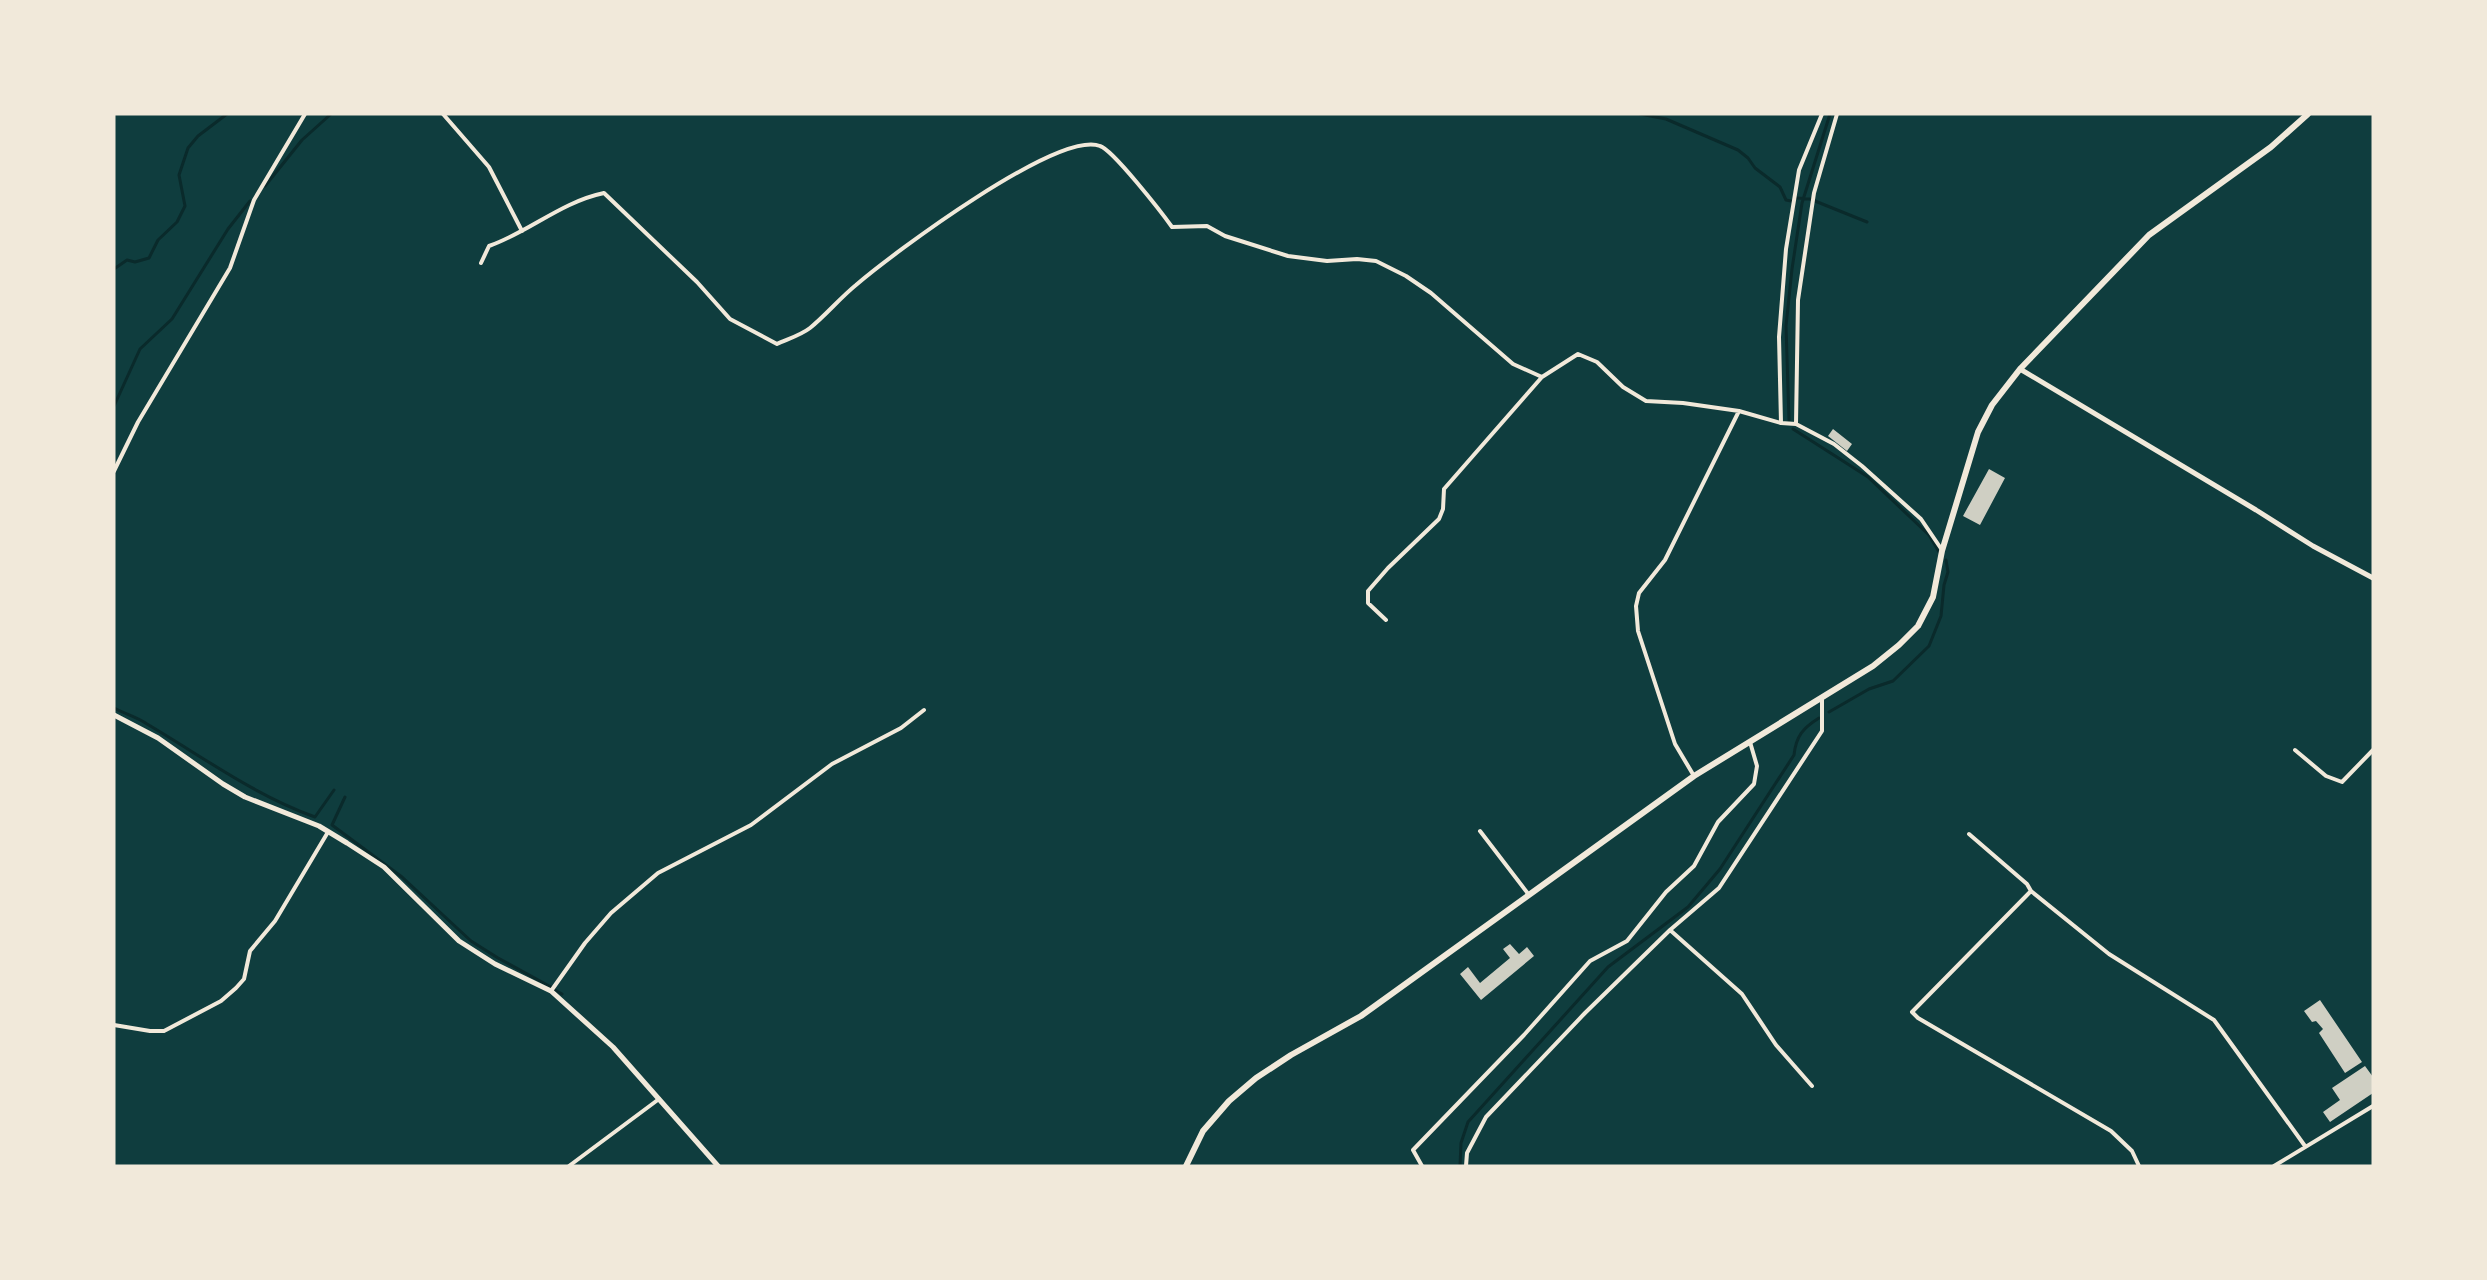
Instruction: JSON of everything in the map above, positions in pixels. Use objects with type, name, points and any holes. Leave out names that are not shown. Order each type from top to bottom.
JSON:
[{"type":"main road","points":[[1186,1166],[1203,1131],[1229,1101],[1256,1078],[1291,1055],[1361,1016],[1694,776],[1873,666],[1899,645],[1918,626],[1933,597],[1942,550],[1978,432],[1992,405],[2020,369],[2149,235],[2271,147],[2308,114]]},
{"type":"main road","points":[[2020,369],[2313,546],[2373,578]]},
{"type":"main road","points":[[114,715],[158,738],[245,797],[319,826],[384,867],[409,889],[459,941],[495,964],[551,991],[613,1047],[718,1166]]},
{"type":"street","points":[[114,471],[138,422],[230,268],[254,200],[305,114]]},
{"type":"street","points":[[443,114],[489,167],[522,231]]},
{"type":"street","points":[[1781,423],[1779,337],[1786,249],[1799,170],[1822,114]]},
{"type":"street","points":[[1796,424],[1798,300],[1815,193],[1837,114]]},
{"type":"street","points":[[481,262],[489,246],[507,240],[586,197],[604,193],[698,282],[729,319],[777,344],[808,329],[856,284],[955,211],[1005,178],[1083,143],[1102,146],[1154,203],[1172,227],[1207,226],[1225,236],[1288,256],[1327,261],[1357,258],[1376,261],[1406,276],[1431,293],[1513,364],[1542,377]]},
{"type":"street","points":[[1386,620],[1368,603],[1368,591],[1439,519],[1443,509],[1444,489],[1542,377],[1578,354],[1597,362],[1623,387],[1646,401],[1683,403],[1740,411],[1781,423],[1796,424],[1834,444],[1921,519],[1942,550]]},
{"type":"street","points":[[1694,776],[1674,744],[1638,631],[1636,606],[1639,593],[1665,560],[1740,411]]},
{"type":"street","points":[[1466,1166],[1467,1153],[1486,1117],[1585,1013],[1670,930],[1719,888],[1822,731],[1822,697]]},
{"type":"street","points":[[551,991],[585,943],[611,913],[651,879],[751,825],[832,764],[901,728],[924,710]]},
{"type":"street","points":[[1422,1166],[1413,1150],[1524,1035],[1590,961],[1627,940],[1666,892],[1694,866],[1718,822],[1754,784],[1757,766],[1750,742]]},
{"type":"street","points":[[2295,750],[2326,776],[2342,782],[2373,750]]},
{"type":"street","points":[[1480,831],[1530,896]]},
{"type":"street","points":[[114,1025],[164,1031],[221,1001],[236,988],[244,979],[250,951],[275,921],[328,832]]},
{"type":"street","points":[[1970,834],[2027,884],[2031,891],[2109,954],[2214,1020],[2305,1146]]},
{"type":"street","points":[[2031,891],[1912,1012],[1918,1018],[2111,1131],[2132,1151],[2139,1166]]},
{"type":"street","points":[[1670,930],[1742,994],[1776,1045],[1812,1086]]},
{"type":"street","points":[[569,1166],[660,1099]]},
{"type":"street","points":[[2274,1166],[2373,1106]]},
{"type":"building","points":[[1833,429],[1852,444],[1847,451],[1828,436]]},
{"type":"building","points":[[1989,469],[2005,478],[1980,525],[1963,516]]},
{"type":"building","points":[[1510,944],[1519,954],[1527,947],[1534,956],[1481,1000],[1460,974],[1468,967],[1480,983],[1510,958],[1503,949]]},
{"type":"building","points":[[2320,1000],[2362,1062],[2345,1073],[2319,1033],[2323,1029],[2316,1021],[2312,1022],[2304,1011]]},
{"type":"building","points":[[2365,1066],[2373,1077],[2373,1093],[2330,1122],[2323,1112],[2340,1100],[2332,1088]]},
{"type":"waterway","points":[[114,269],[127,260],[135,262],[149,258],[158,240],[177,222],[185,206],[179,175],[188,148],[198,136],[227,114]]},
{"type":"waterway","points":[[265,186],[302,140],[331,114]]},
{"type":"waterway","points":[[1640,114],[1666,119],[1738,150],[1755,168],[1780,187],[1786,200],[1791,201]]},
{"type":"waterway","points":[[1789,420],[1786,326],[1792,269],[1802,203],[1830,114]]},
{"type":"waterway","points":[[1797,198],[1810,199],[1867,222]]},
{"type":"waterway","points":[[114,406],[140,349],[172,319],[228,229],[250,201]]},
{"type":"waterway","points":[[1793,429],[1868,477],[1929,535],[1939,552]]},
{"type":"waterway","points":[[1829,712],[1869,689],[1893,681],[1929,646],[1941,616],[1944,585],[1948,572],[1946,560]]},
{"type":"waterway","points":[[114,708],[143,722],[250,787],[315,817],[334,790]]},
{"type":"waterway","points":[[1460,1166],[1461,1143],[1468,1122],[1608,967],[1688,907],[1720,869],[1794,755],[1801,733],[1819,718]]},
{"type":"waterway","points":[[345,797],[332,825],[402,877],[471,941],[551,987]]},
{"type":"waterway","points":[[553,989],[562,994]]}]
